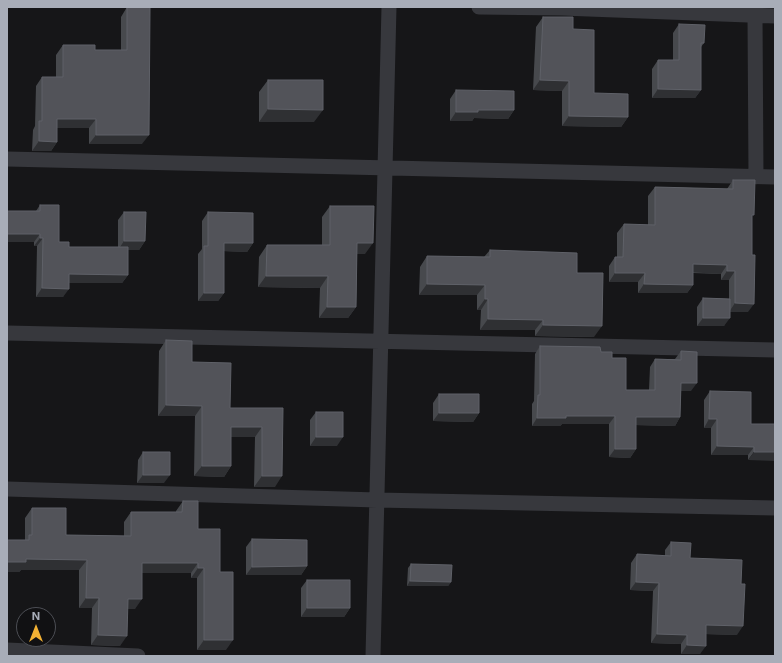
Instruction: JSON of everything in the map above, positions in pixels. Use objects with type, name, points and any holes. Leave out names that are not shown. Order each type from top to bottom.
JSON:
[{"type":"street","points":[[373,656],[389,7]]},
{"type":"street","points":[[479,7],[562,8],[775,16]]},
{"type":"street","points":[[755,16],[756,176]]},
{"type":"street","points":[[7,159],[775,177]]},
{"type":"street","points":[[7,333],[775,350]]},
{"type":"street","points":[[7,489],[377,500],[775,508]]},
{"type":"street","points":[[7,650],[138,656]]},
{"type":"building","points":[[127,7],[150,7],[149,135],[96,135],[96,119],[57,119],[57,142],[39,141],[39,121],[42,121],[42,77],[63,77],[63,45],[95,45],[95,50],[127,50]]},
{"type":"building","points":[[543,17],[573,17],[573,29],[594,30],[594,93],[628,94],[628,117],[569,116],[569,81],[540,80]]},
{"type":"building","points":[[679,24],[705,25],[704,43],[701,43],[701,90],[658,89],[658,60],[679,60]]},
{"type":"building","points":[[268,80],[323,80],[323,110],[268,109]]},
{"type":"building","points":[[456,90],[514,91],[514,110],[478,110],[478,112],[456,112]]},
{"type":"building","points":[[733,180],[755,180],[754,215],[752,215],[752,255],[755,255],[754,304],[735,303],[735,271],[727,271],[727,265],[693,264],[693,285],[644,284],[645,273],[615,273],[615,257],[623,257],[624,224],[655,225],[655,187],[733,189]]},
{"type":"building","points":[[40,205],[59,205],[59,242],[69,242],[69,247],[128,247],[128,275],[69,274],[69,289],[42,288],[43,238],[40,238],[40,234],[7,234],[7,211],[40,211]]},
{"type":"building","points":[[330,206],[374,206],[373,243],[357,243],[356,307],[327,307],[328,276],[266,276],[267,245],[330,245]]},
{"type":"building","points":[[124,212],[146,212],[145,241],[124,241]]},
{"type":"building","points":[[208,212],[253,213],[253,243],[224,243],[224,293],[204,293],[204,246],[208,246]]},
{"type":"building","points":[[490,250],[577,253],[577,273],[603,273],[602,326],[543,325],[543,320],[488,319],[488,299],[485,299],[485,285],[427,284],[427,256],[490,257]]},
{"type":"building","points":[[703,298],[730,299],[730,318],[703,318]]},
{"type":"building","points":[[166,340],[192,341],[192,362],[231,363],[230,408],[283,408],[282,476],[262,476],[262,427],[231,427],[231,466],[202,466],[202,406],[166,405]]},
{"type":"building","points":[[540,346],[600,347],[601,352],[612,352],[612,358],[626,358],[626,390],[655,390],[655,359],[681,360],[681,351],[697,352],[697,383],[681,383],[680,417],[636,417],[636,449],[615,449],[615,416],[566,416],[566,418],[537,418],[538,395],[540,395]]},
{"type":"building","points":[[710,391],[751,392],[751,424],[775,424],[775,452],[754,452],[754,447],[717,446],[717,419],[709,419]]},
{"type":"building","points":[[439,394],[479,394],[479,413],[439,413]]},
{"type":"building","points":[[316,412],[343,412],[343,437],[316,437]]},
{"type":"building","points":[[143,452],[170,452],[170,475],[143,475]]},
{"type":"building","points":[[183,501],[198,501],[198,529],[220,529],[220,572],[233,572],[233,640],[204,640],[204,568],[198,568],[198,563],[142,563],[142,599],[128,599],[127,636],[98,635],[99,598],[86,598],[87,560],[26,559],[26,562],[7,562],[7,540],[29,540],[29,535],[32,535],[32,508],[66,508],[66,535],[131,536],[131,512],[182,512]]},
{"type":"building","points":[[252,539],[307,540],[307,566],[252,567]]},
{"type":"building","points":[[671,542],[691,543],[690,558],[742,560],[741,584],[745,584],[743,626],[706,625],[706,646],[687,645],[687,635],[657,634],[659,583],[636,582],[637,554],[671,556]]},
{"type":"building","points":[[411,564],[452,565],[451,582],[410,581]]},
{"type":"building","points":[[307,580],[350,580],[350,608],[307,608]]}]
